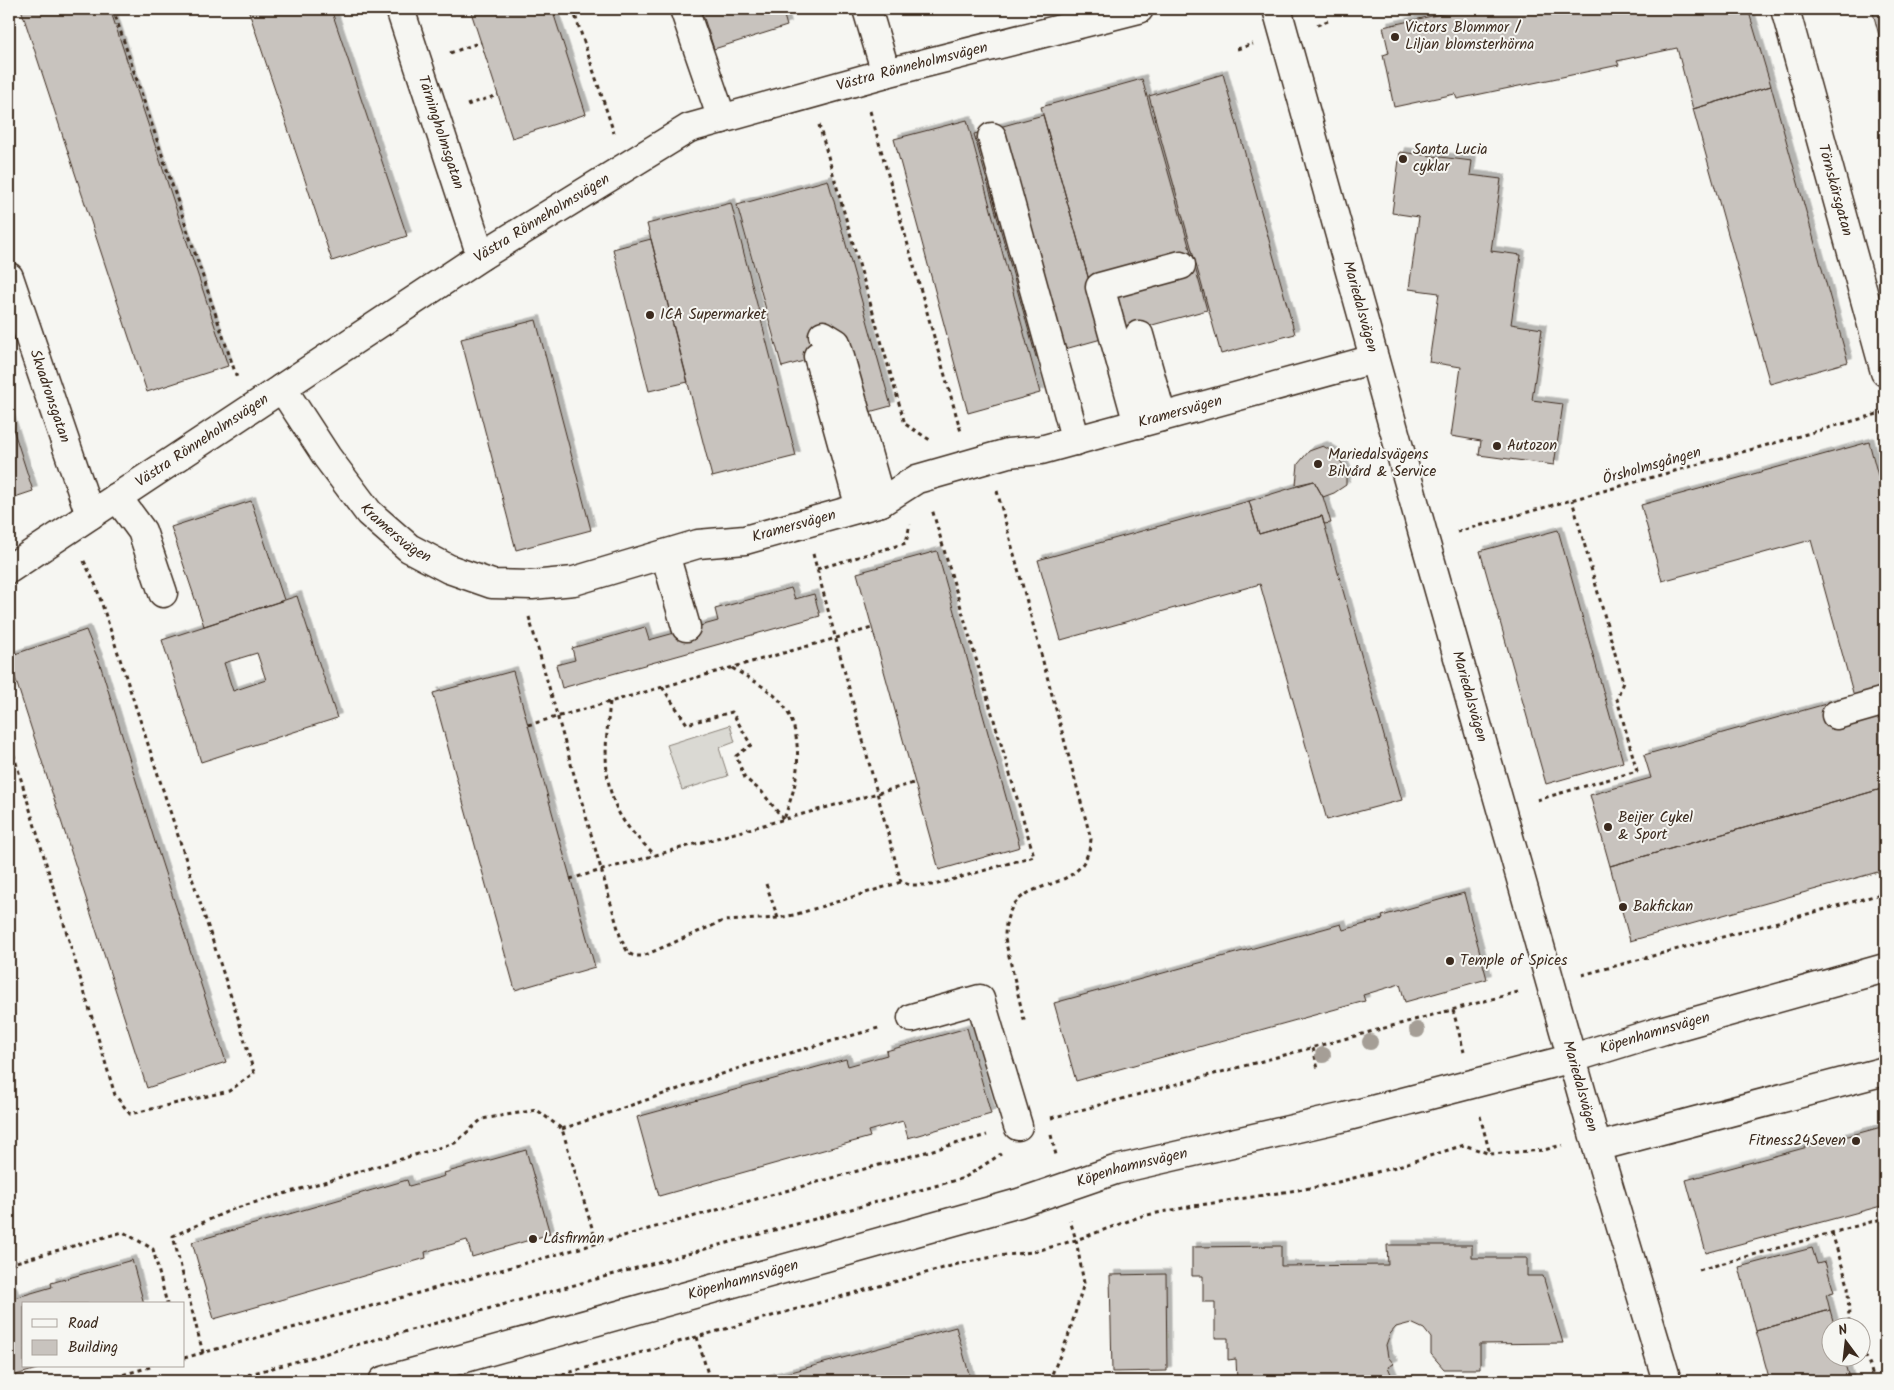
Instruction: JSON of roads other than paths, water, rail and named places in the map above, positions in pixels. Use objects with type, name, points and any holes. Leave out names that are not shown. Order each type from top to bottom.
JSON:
[{"type":"street","name":"Tärningholmsgatan","points":[[400,9],[480,256]]},
{"type":"street","points":[[684,9],[722,119]]},
{"type":"street","points":[[867,9],[873,77]]},
{"type":"street","name":"Västra Rönneholmsvägen","points":[[9,569],[480,256],[689,128],[810,93],[1139,9]]},
{"type":"street","name":"Mariedalsvägen","points":[[1277,9],[1425,542],[1597,1147],[1667,1381]]},
{"type":"street","name":"Törnskärsgatan","points":[[1785,9],[1885,372]]},
{"type":"street","points":[[992,137],[1084,439]]},
{"type":"street","points":[[1150,421],[1100,287],[1181,266]]},
{"type":"street","name":"Skvadronsgatan","points":[[9,277],[79,522]]},
{"type":"street","points":[[1139,335],[1150,421]]},
{"type":"street","points":[[821,346],[836,343],[871,505]]},
{"type":"street","points":[[1072,355],[1084,439]]},
{"type":"street","name":"Kramersvägen","points":[[282,388],[328,457],[369,513],[409,548],[449,569],[492,584],[532,585],[574,581],[698,544],[745,540],[871,505],[916,479],[1008,453],[1041,450],[1084,439],[1374,358]]},
{"type":"street","points":[[117,497],[142,531],[163,593]]},
{"type":"street","points":[[665,554],[686,627]]},
{"type":"street","points":[[1836,715],[1885,701]]},
{"type":"street","name":"Köpenhamnsvägen","points":[[383,1381],[1019,1203],[1115,1170],[1345,1117],[1573,1058],[1664,1030],[1885,968]]},
{"type":"street","points":[[912,1018],[980,999],[1013,1138]]},
{"type":"street","points":[[1597,1147],[1885,1071]]},
{"type":"place","name":"Victors Blommor / Liljan blomsterhörna","points":[[1395,37]]},
{"type":"place","name":"Santa Lucia cyklar","points":[[1403,159]]},
{"type":"place","name":"ICA Supermarket","points":[[650,315]]},
{"type":"place","name":"Autozon","points":[[1497,446]]},
{"type":"place","name":"Mariedalsvägens Bilvård & Service","points":[[1318,464]]},
{"type":"place","name":"Beijer Cykel & Sport","points":[[1608,827]]},
{"type":"place","name":"Bakfickan","points":[[1623,907]]},
{"type":"place","name":"Temple of Spices","points":[[1450,961]]},
{"type":"place","name":"Fitness24Seven","points":[[1856,1141]]},
{"type":"place","name":"Låsfirman","points":[[533,1239]]}]
